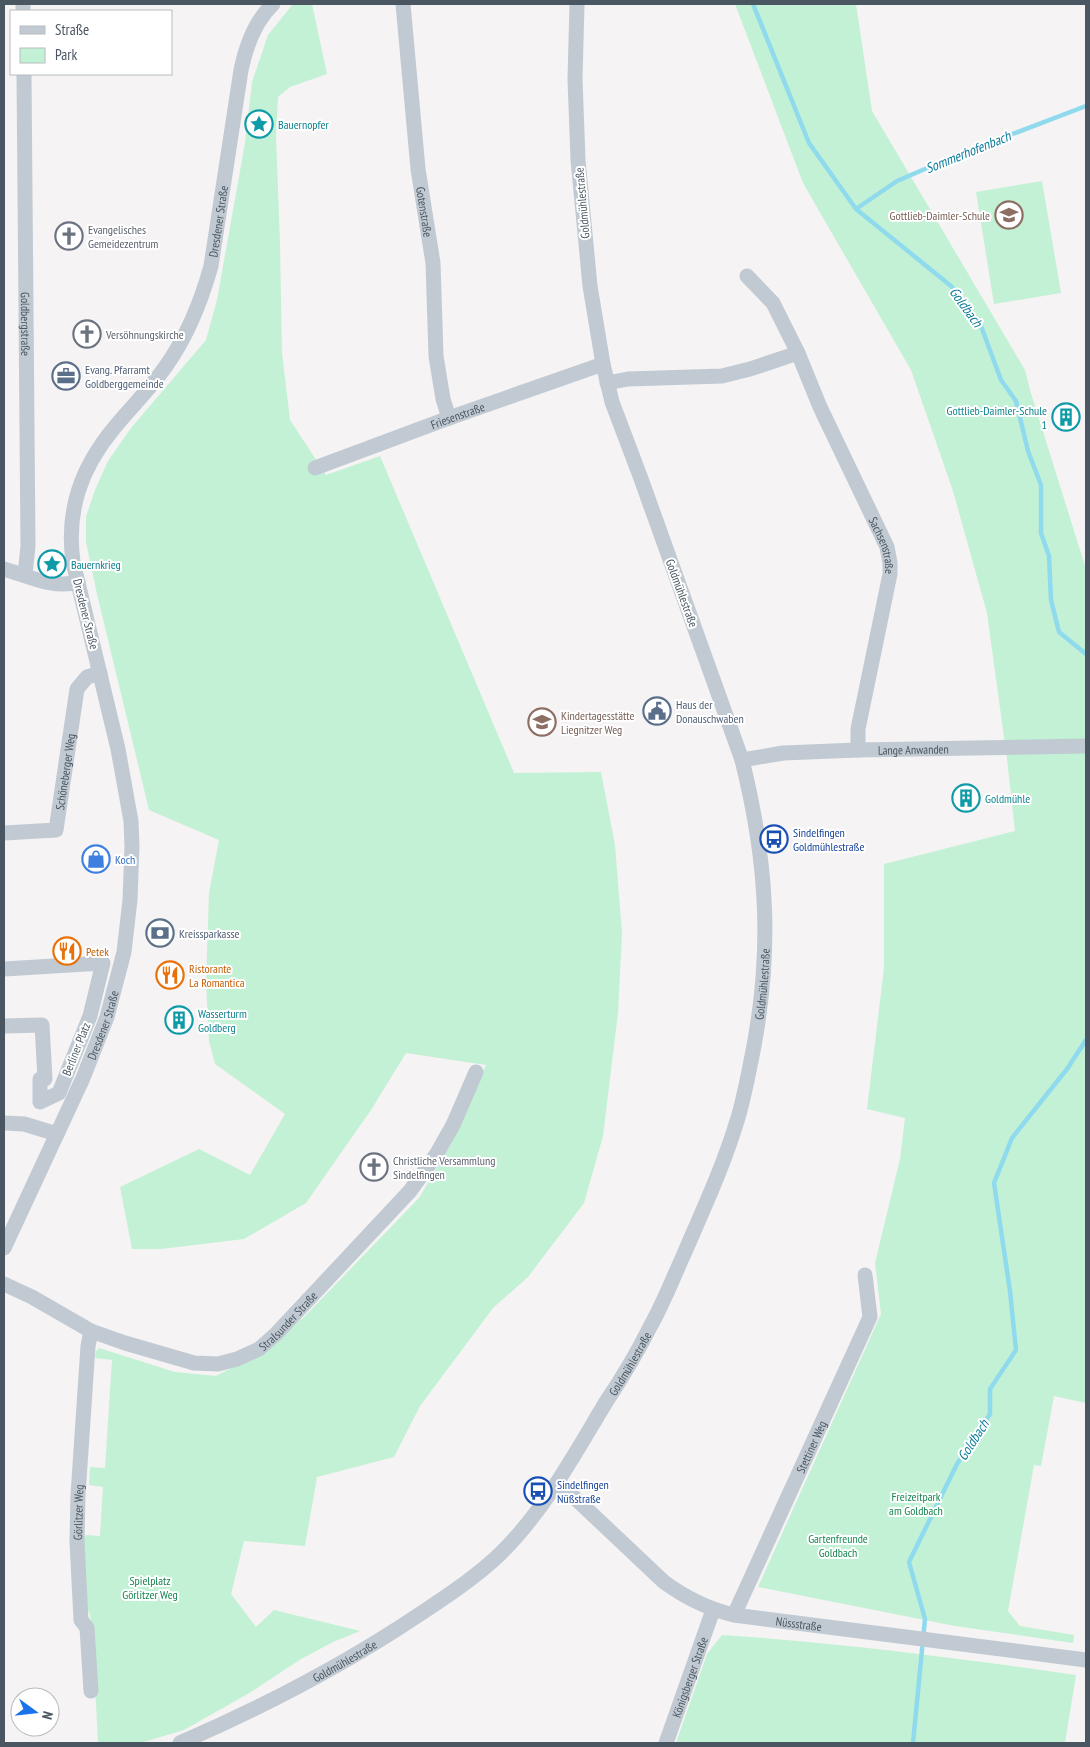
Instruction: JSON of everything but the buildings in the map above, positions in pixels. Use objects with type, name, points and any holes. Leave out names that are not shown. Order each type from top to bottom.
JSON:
[{"type":"street","name":"Dresdener Straße","points":[[4,1248],[93,1056],[107,1017],[125,945],[130,900],[131,821],[118,749],[70,544],[72,514],[79,487],[90,464],[102,444],[166,366],[193,320],[204,293],[212,266],[239,79],[245,50],[253,31],[273,4]]},
{"type":"street","name":"Gotenstraße","points":[[403,4],[418,169],[433,263],[436,356],[443,399],[449,418]]},
{"type":"street","name":"Goldmühlestraße","points":[[180,1743],[294,1690],[362,1652],[486,1567],[532,1519],[558,1482],[652,1325],[707,1203],[738,1120],[759,1025],[763,991],[766,949],[762,856],[742,760],[612,402],[602,364],[590,286],[578,160],[575,80],[577,4]]},
{"type":"street","name":"Goldbergstraße","points":[[24,75],[28,539],[28,561],[25,575]]},
{"type":"street","name":"Sachsenstraße","points":[[747,276],[773,303],[798,353],[820,407],[888,548],[890,563],[889,583],[858,729],[858,750]]},
{"type":"street","points":[[607,383],[628,379],[722,376],[798,353]]},
{"type":"street","name":"Friesenstraße","points":[[315,468],[602,364]]},
{"type":"street","points":[[4,569],[54,584],[67,585],[78,582]]},
{"type":"street","name":"Schöneberger Weg","points":[[4,833],[56,830],[77,689],[87,677],[100,673]]},
{"type":"street","name":"Lange Anwanden","points":[[742,760],[783,753],[1086,746]]},
{"type":"street","name":"Berliner Platz","points":[[4,969],[103,963],[90,1016],[59,1092],[40,1102],[40,1079],[45,1079],[42,1025],[4,1026]]},
{"type":"street","name":"Stralsunder Straße","points":[[4,1284],[32,1297],[91,1331],[176,1359],[205,1364],[237,1359],[259,1349],[276,1334],[410,1191],[436,1155],[454,1125],[476,1072]]},
{"type":"street","points":[[4,1123],[24,1124],[57,1134]]},
{"type":"street","name":"Stettiner Weg","points":[[734,1614],[870,1317],[865,1275]]},
{"type":"street","name":"Görlitzer Weg","points":[[91,1331],[88,1346],[80,1455],[77,1541],[82,1620],[87,1628],[91,1691]]},
{"type":"street","name":"Nüssstraße","points":[[558,1482],[664,1582],[676,1591],[713,1610],[1086,1660]]},
{"type":"street","name":"Königsberger Straße","points":[[666,1743],[713,1610]]},
{"type":"green space","name":"Spielplatz Görlitzer Weg","points":[[293,4],[312,4],[327,74],[290,87],[278,97],[276,136],[282,353],[290,420],[326,475],[380,456],[514,773],[601,772],[615,845],[622,933],[618,1013],[603,1136],[584,1203],[528,1277],[493,1308],[420,1406],[394,1457],[317,1477],[305,1546],[244,1541],[231,1594],[256,1627],[274,1610],[360,1631],[333,1642],[301,1659],[251,1692],[184,1730],[140,1743],[98,1743],[93,1645],[90,1614],[83,1602],[80,1538],[87,1535],[100,1536],[103,1487],[89,1485],[90,1467],[105,1468],[112,1360],[95,1358],[96,1351],[99,1348],[175,1372],[216,1376],[265,1351],[306,1315],[419,1198],[451,1144],[486,1065],[406,1053],[371,1110],[306,1203],[244,1239],[161,1249],[132,1249],[120,1187],[199,1149],[250,1175],[285,1114],[215,1064],[209,1041],[206,982],[209,893],[219,840],[149,810],[97,594],[86,542],[86,517],[108,461],[131,428],[206,340],[217,300],[245,143],[252,82],[268,35]]},
{"type":"green space","name":"Freizeitpark am Goldbach","points":[[735,4],[856,4],[872,111],[1025,370],[1086,569],[1086,1403],[1054,1396],[1041,1466],[1034,1465],[1008,1611],[1020,1626],[1074,1635],[1073,1643],[955,1626],[758,1587],[881,1314],[875,1263],[900,1159],[905,1118],[867,1109],[884,968],[884,864],[1015,831],[987,613],[953,491],[911,370],[803,183]]},
{"type":"green space","points":[[1042,181],[1061,293],[994,304],[976,192]]},
{"type":"green space","points":[[722,1635],[811,1642],[1076,1675],[1065,1743],[676,1743],[707,1654]]},
{"type":"waterway","name":"Goldbach","points":[[753,4],[809,143],[856,209],[951,286],[981,326],[1001,380],[1016,401],[1028,451],[1041,485],[1041,533],[1049,556],[1051,600],[1059,632],[1086,654]]},
{"type":"waterway","name":"Sommerhofenbach","points":[[856,209],[897,181],[955,156],[1086,106]]},
{"type":"waterway","name":"Goldbach","points":[[913,1743],[925,1619],[909,1562],[957,1464],[990,1414],[990,1389],[1016,1350],[1010,1291],[994,1183],[1012,1138],[1067,1069],[1086,1040]]},
{"type":"place","name":"Bauernopfer","points":[[259,124]]},
{"type":"place","name":"Gottlieb-Daimler-Schule","points":[[1009,215]]},
{"type":"place","name":"Evangelisches Gemeidezentrum","points":[[69,236]]},
{"type":"place","name":"Versöhnungskirche","points":[[87,334]]},
{"type":"place","name":"Evang. Pfarramt Goldberggemeinde","points":[[66,376]]},
{"type":"place","name":"Gottlieb-Daimler-Schule 1","points":[[1066,417]]},
{"type":"place","name":"Bauernkrieg","points":[[52,564]]},
{"type":"place","name":"Haus der Donauschwaben","points":[[657,711]]},
{"type":"place","name":"Kindertagesstätte Liegnitzer Weg","points":[[542,722]]},
{"type":"place","name":"Goldmühle","points":[[966,798]]},
{"type":"place","name":"Sindelfingen Goldmühlestraße","points":[[774,839]]},
{"type":"place","name":"Koch","points":[[96,859]]},
{"type":"place","name":"Kreissparkasse","points":[[160,933]]},
{"type":"place","name":"Petek","points":[[67,951]]},
{"type":"place","name":"Ristorante La Romantica","points":[[170,975]]},
{"type":"place","name":"Wasserturm Goldberg","points":[[179,1020]]},
{"type":"place","name":"Christliche Versammlung Sindelfingen","points":[[374,1167]]},
{"type":"place","name":"Sindelfingen Nüßstraße","points":[[538,1491]]},
{"type":"park label","name":"Gartenfreunde Goldbach","points":[[838,1545]]}]
